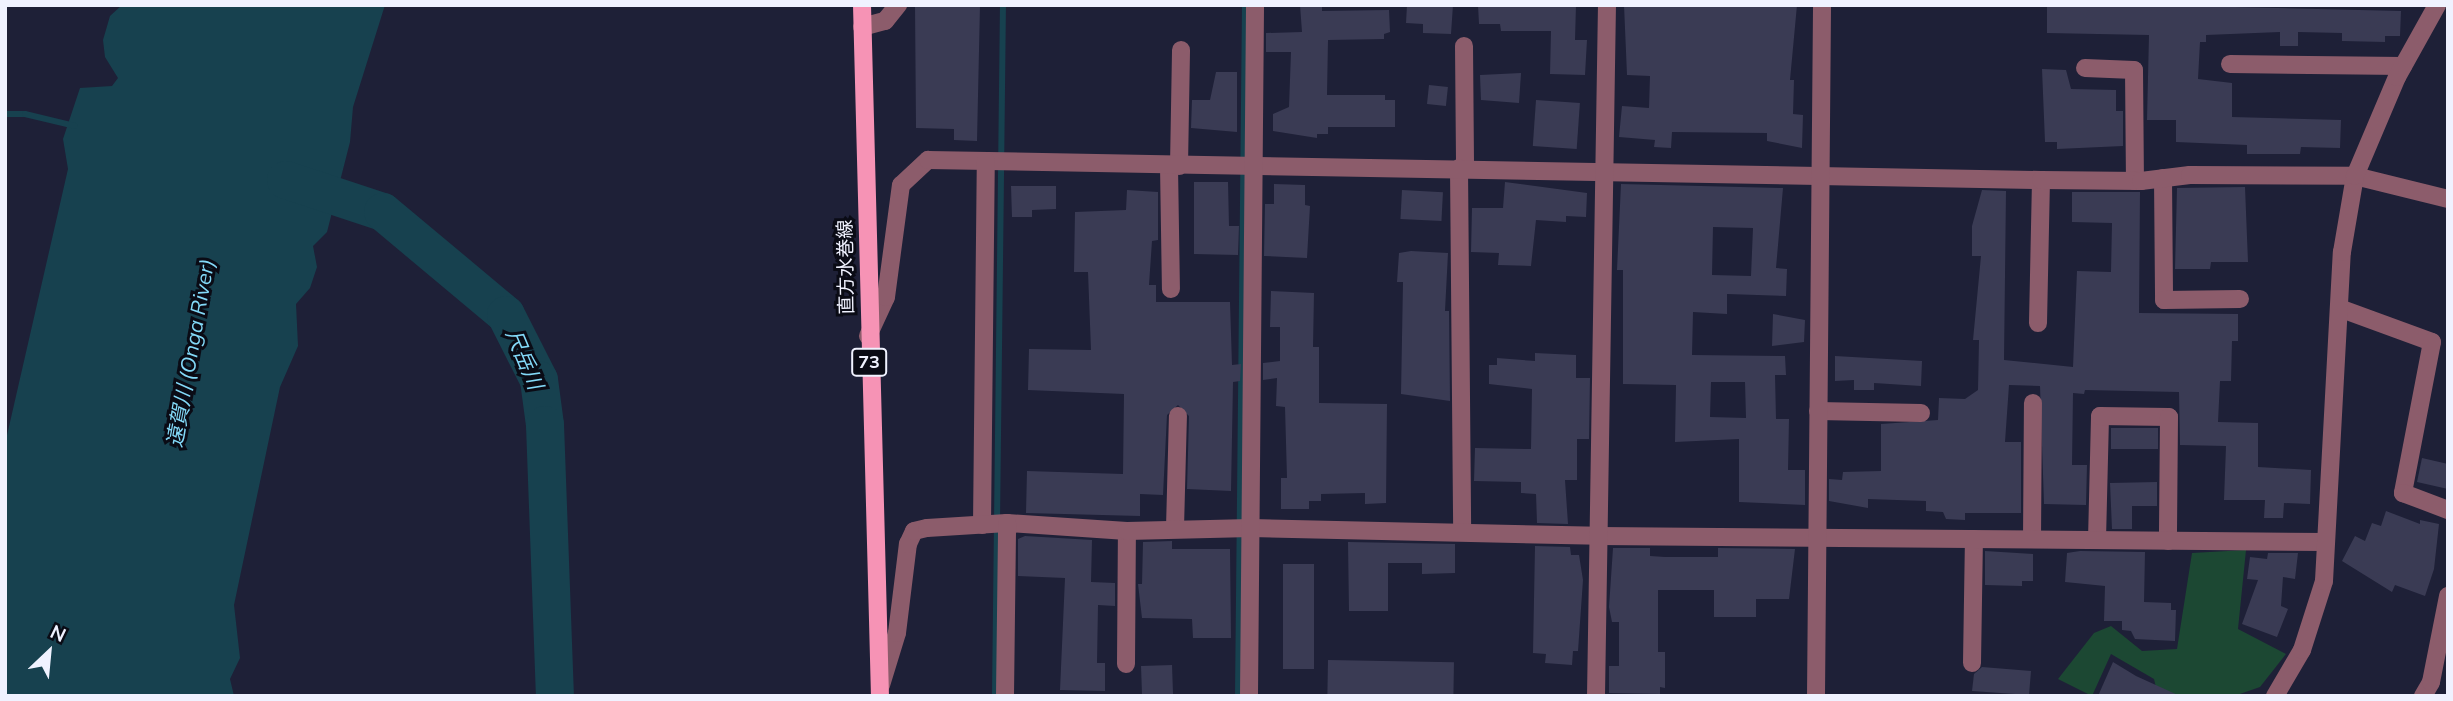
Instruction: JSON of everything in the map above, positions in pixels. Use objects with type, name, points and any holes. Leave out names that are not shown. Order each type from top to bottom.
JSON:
[{"type":"main road","name":"直方水巻線","points":[[862,5],[868,336],[880,692]]},
{"type":"street","points":[[862,27],[885,21],[898,5]]},
{"type":"street","points":[[1249,696],[1244,528],[1246,165],[1255,5]]},
{"type":"street","points":[[1597,696],[1607,5]]},
{"type":"street","points":[[1816,696],[1822,5]]},
{"type":"street","points":[[2275,696],[2302,650],[2318,609],[2326,542],[2339,308],[2355,176],[2403,66],[2437,5]]},
{"type":"street","points":[[1462,531],[1464,46]]},
{"type":"street","points":[[1171,289],[1174,166],[1181,50]]},
{"type":"street","points":[[2230,64],[2403,66]]},
{"type":"street","points":[[2085,68],[2134,70],[2135,181]]},
{"type":"street","points":[[868,336],[886,297],[901,185],[928,160],[1462,169],[1604,175],[2041,180],[2135,181],[2163,178],[2355,176],[2448,199]]},
{"type":"street","points":[[995,162],[996,524],[1005,696]]},
{"type":"street","points":[[2163,178],[2164,300],[2240,299]]},
{"type":"street","points":[[2038,323],[2041,180]]},
{"type":"street","points":[[2339,308],[2432,342],[2403,493],[2448,510]]},
{"type":"street","points":[[2032,539],[2033,403]]},
{"type":"street","points":[[1818,411],[1921,413]]},
{"type":"street","points":[[1175,528],[1178,416]]},
{"type":"street","points":[[2097,540],[2100,416],[2169,417],[2168,541]]},
{"type":"street","points":[[880,692],[897,633],[914,531],[996,524],[1127,531],[1244,528],[1598,536],[2326,542]]},
{"type":"street","points":[[1126,664],[1127,531]]},
{"type":"street","points":[[1972,663],[1974,539]]},
{"type":"street","points":[[2423,696],[2431,682],[2448,596]]},
{"type":"green space","points":[[2246,550],[2238,629],[2286,654],[2260,687],[2234,696],[2158,696],[2154,679],[2111,654],[2092,696],[2058,679],[2094,633],[2111,626],[2142,651],[2177,649],[2192,553]]},
{"type":"water","name":"遠賀川 (Onga River)","points":[[122,5],[385,5],[353,107],[350,142],[327,232],[313,246],[317,267],[310,288],[296,304],[298,346],[280,387],[234,605],[240,658],[230,679],[234,696],[5,696],[5,444],[68,169],[63,139],[80,88],[112,86],[118,78],[105,57],[103,40],[110,16]]},
{"type":"building","points":[[915,5],[980,5],[977,141],[954,140],[954,129],[916,128]]},
{"type":"building","points":[[1300,5],[1322,5],[1322,11],[1389,10],[1390,32],[1384,34],[1384,39],[1328,40],[1327,95],[1385,95],[1385,100],[1395,100],[1395,127],[1328,127],[1328,134],[1317,134],[1317,138],[1273,131],[1273,114],[1289,107],[1291,52],[1266,52],[1266,33],[1302,32]]},
{"type":"building","points":[[1407,5],[1453,5],[1451,34],[1423,33],[1423,24],[1406,23]]},
{"type":"building","points":[[1478,5],[1576,5],[1575,40],[1587,40],[1585,75],[1550,74],[1551,31],[1501,31],[1500,24],[1479,24]]},
{"type":"building","points":[[1624,5],[1797,5],[1790,80],[1794,80],[1793,114],[1803,115],[1802,148],[1767,141],[1767,133],[1672,132],[1671,148],[1654,147],[1655,140],[1619,137],[1622,106],[1649,108],[1650,76],[1627,75]]},
{"type":"building","points":[[2149,5],[2401,11],[2400,36],[2385,36],[2385,42],[2342,41],[2342,33],[2298,32],[2298,46],[2280,46],[2280,32],[2206,35],[2206,42],[2200,42],[2198,79],[2232,83],[2232,117],[2341,120],[2340,148],[2301,147],[2300,154],[2247,154],[2247,145],[2176,142],[2176,120],[2147,120],[2149,35],[2047,33],[2047,6]]},
{"type":"building","points":[[2042,69],[2066,70],[2071,89],[2116,90],[2116,111],[2123,111],[2123,146],[2057,149],[2057,142],[2045,142]]},
{"type":"building","points":[[1216,72],[1237,72],[1237,132],[1191,128],[1192,100],[1210,100]]},
{"type":"building","points":[[1521,73],[1519,103],[1481,100],[1480,75]]},
{"type":"building","points":[[1429,85],[1448,87],[1446,106],[1427,104]]},
{"type":"building","points":[[1536,100],[1580,103],[1577,149],[1533,146]]},
{"type":"building","points":[[1194,182],[1228,182],[1229,226],[1239,226],[1238,255],[1194,254]]},
{"type":"building","points":[[1505,182],[1587,193],[1586,217],[1566,216],[1566,222],[1536,220],[1531,266],[1498,265],[1499,253],[1471,252],[1472,208],[1503,208]]},
{"type":"building","points":[[1274,184],[1305,185],[1305,205],[1310,206],[1307,258],[1264,256],[1265,204],[1274,204]]},
{"type":"building","points":[[1621,184],[1783,188],[1776,268],[1787,269],[1786,296],[1727,294],[1727,314],[1693,312],[1692,355],[1785,356],[1786,375],[1775,375],[1776,419],[1789,419],[1788,470],[1805,470],[1805,505],[1739,502],[1739,439],[1675,442],[1676,385],[1623,384],[1623,270],[1617,270]],"holes":[[[1713,227],[1753,228],[1751,276],[1712,275]],[[1711,382],[1745,382],[1746,418],[1710,417]]]},
{"type":"building","points":[[1011,186],[1056,186],[1056,209],[1032,210],[1032,217],[1012,217]]},
{"type":"building","points":[[2245,187],[2248,262],[2211,262],[2210,269],[2175,269],[2177,188]]},
{"type":"building","points":[[1127,190],[1158,192],[1158,240],[1152,241],[1149,285],[1156,285],[1156,302],[1230,302],[1232,365],[1241,364],[1240,381],[1233,382],[1231,491],[1187,489],[1189,416],[1178,405],[1167,415],[1163,495],[1140,494],[1140,516],[1026,513],[1027,471],[1123,474],[1124,394],[1028,390],[1029,349],[1091,350],[1088,272],[1074,272],[1075,212],[1126,210]]},
{"type":"building","points":[[1402,190],[1443,192],[1441,221],[1400,219]]},
{"type":"building","points":[[1982,190],[2006,191],[2004,360],[2073,367],[2077,271],[2111,272],[2112,223],[2072,222],[2072,192],[2140,192],[2139,313],[2238,314],[2238,341],[2232,341],[2231,381],[2220,381],[2218,422],[2258,423],[2258,467],[2311,470],[2310,504],[2284,503],[2283,518],[2264,518],[2265,500],[2224,500],[2226,446],[2180,445],[2179,392],[2085,390],[2084,394],[2073,393],[2072,465],[2087,465],[2086,505],[2044,504],[2040,386],[2009,385],[2005,442],[2021,442],[2021,513],[1965,513],[1965,520],[1946,519],[1943,512],[1926,511],[1926,501],[1868,499],[1868,508],[1829,501],[1829,479],[1842,480],[1843,472],[1881,471],[1881,424],[1938,420],[1939,398],[1965,399],[1978,390],[1979,340],[1973,340],[1981,256],[1972,256],[1972,226]]},
{"type":"building","points":[[1399,253],[1448,253],[1445,311],[1449,311],[1450,401],[1401,394],[1403,282],[1397,282]]},
{"type":"building","points":[[1271,291],[1314,293],[1313,347],[1319,347],[1319,403],[1387,404],[1386,503],[1365,504],[1365,493],[1321,494],[1321,501],[1309,501],[1309,509],[1281,509],[1281,478],[1287,478],[1285,407],[1276,406],[1277,378],[1263,380],[1263,363],[1280,361],[1280,327],[1270,327]]},
{"type":"building","points":[[1773,314],[1805,320],[1804,342],[1772,346]]},
{"type":"building","points":[[1535,353],[1576,355],[1576,378],[1590,378],[1589,439],[1577,439],[1577,480],[1565,480],[1568,524],[1537,523],[1536,494],[1521,493],[1521,482],[1474,481],[1475,448],[1531,449],[1532,389],[1489,384],[1489,365],[1497,365],[1497,358],[1535,361]]},
{"type":"building","points":[[1835,356],[1922,361],[1921,386],[1874,383],[1874,390],[1854,390],[1854,380],[1835,381]]},
{"type":"building","points":[[2111,428],[2158,428],[2158,449],[2111,449]]},
{"type":"building","points":[[2422,458],[2448,464],[2448,489],[2417,482]]},
{"type":"building","points":[[2157,482],[2157,506],[2132,506],[2132,529],[2112,529],[2110,483]]},
{"type":"building","points":[[2386,511],[2420,524],[2420,520],[2439,524],[2434,569],[2425,596],[2395,585],[2392,592],[2342,561],[2355,536],[2365,541],[2372,523],[2381,526]]},
{"type":"building","points":[[1025,536],[1092,540],[1091,582],[1115,583],[1115,606],[1098,605],[1097,663],[1105,663],[1105,691],[1060,690],[1065,578],[1018,576],[1018,539]]},
{"type":"building","points":[[1172,541],[1172,549],[1230,549],[1231,638],[1193,638],[1192,619],[1142,618],[1138,584],[1142,584],[1143,542]]},
{"type":"building","points":[[1348,542],[1455,544],[1455,573],[1422,574],[1422,563],[1388,563],[1388,611],[1349,611]]},
{"type":"building","points":[[1535,546],[1570,547],[1571,555],[1579,555],[1583,580],[1578,651],[1573,651],[1572,665],[1545,663],[1546,654],[1533,653]]},
{"type":"building","points":[[1613,548],[1650,548],[1650,556],[1665,557],[1718,557],[1718,548],[1795,549],[1789,599],[1756,599],[1756,617],[1714,617],[1714,590],[1658,590],[1658,652],[1665,652],[1665,688],[1660,687],[1660,694],[1609,693],[1609,666],[1619,666],[1619,622],[1612,622],[1609,607]]},
{"type":"building","points":[[1985,551],[2033,554],[2033,581],[2022,581],[2022,586],[1985,585]]},
{"type":"building","points":[[2145,552],[2144,602],[2171,603],[2171,610],[2176,610],[2175,641],[2135,639],[2131,631],[2122,630],[2122,621],[2104,621],[2105,586],[2065,582],[2067,553]]},
{"type":"building","points":[[2268,553],[2298,553],[2295,579],[2283,577],[2281,606],[2288,609],[2277,637],[2242,624],[2258,580],[2247,579],[2250,557],[2267,559]]},
{"type":"building","points":[[1283,564],[1314,564],[1314,669],[1283,669]]},
{"type":"building","points":[[1328,660],[1454,662],[1453,696],[1327,696]]},
{"type":"building","points":[[2113,662],[2136,676],[2180,696],[2098,696]]},
{"type":"building","points":[[1172,665],[1173,695],[1142,696],[1141,666]]},
{"type":"building","points":[[1982,667],[2031,671],[2029,695],[1972,691],[1974,674]]},
{"type":"waterway","points":[[995,696],[1003,5]]},
{"type":"waterway","points":[[1238,696],[1245,5]]},
{"type":"waterway","points":[[5,114],[25,114],[75,126]]},
{"type":"waterway","name":"尺岳川","points":[[286,180],[383,212],[506,315],[539,380],[545,425],[555,696]]},
{"type":"tram line","points":[[2447,696],[2448,690]]}]
